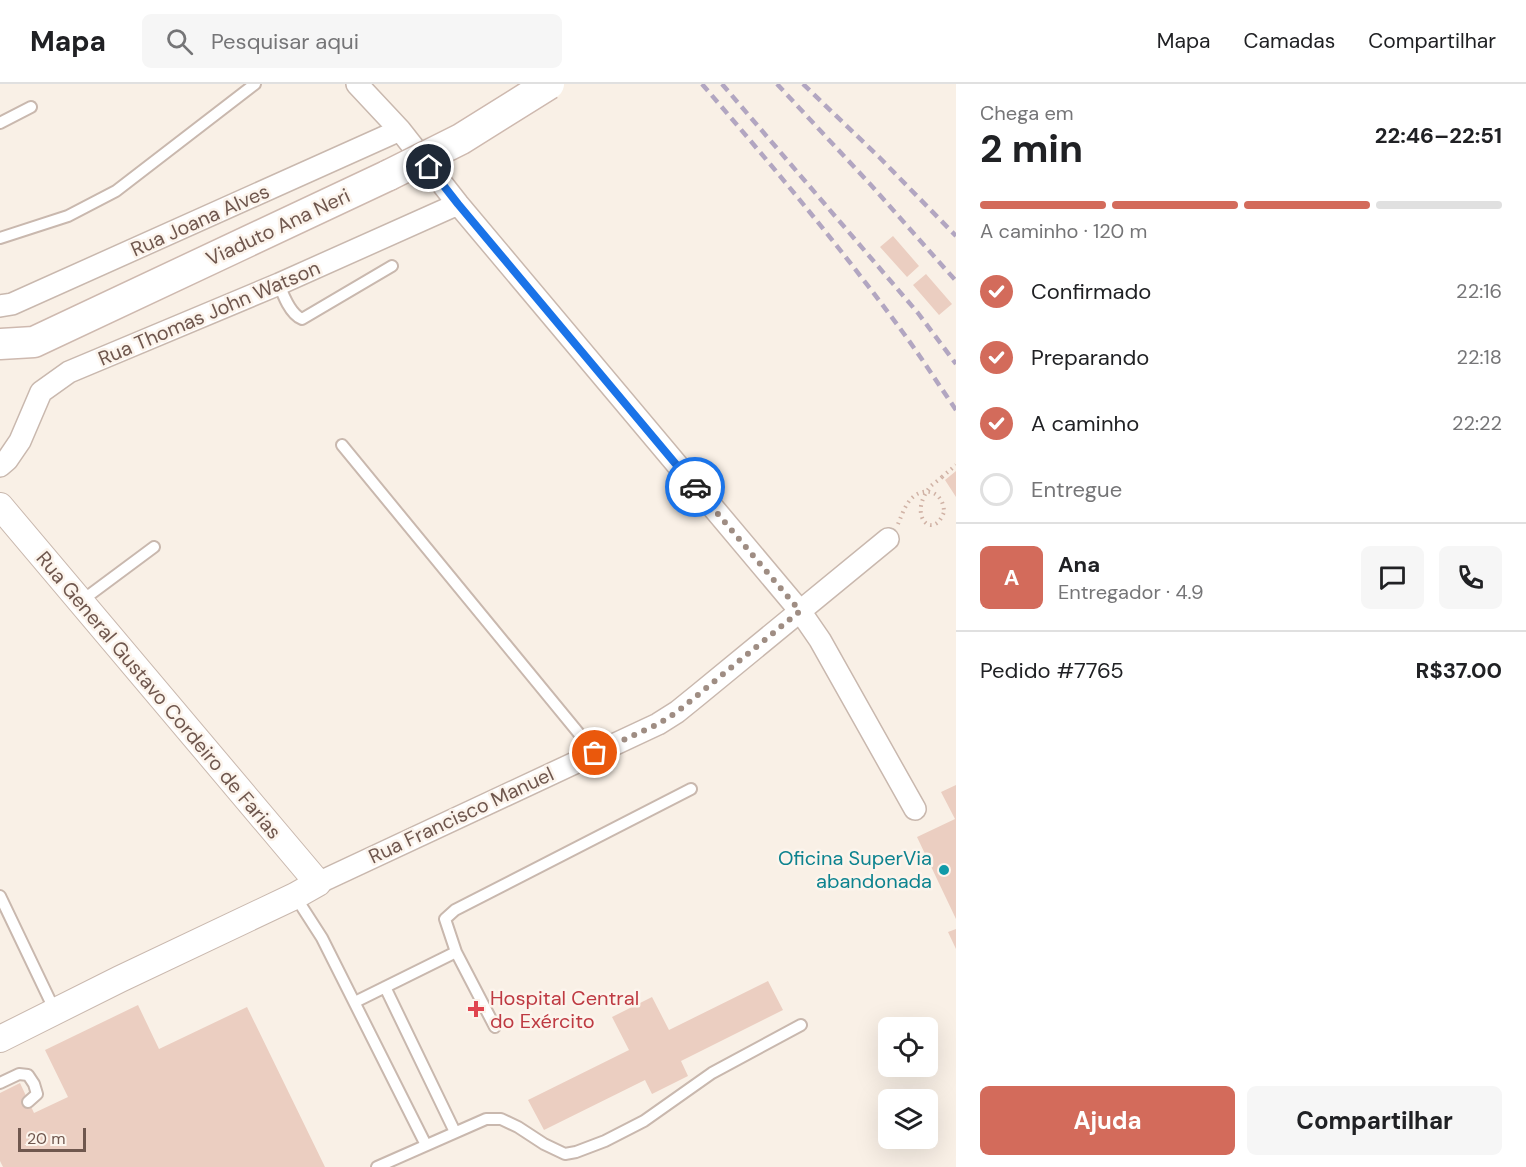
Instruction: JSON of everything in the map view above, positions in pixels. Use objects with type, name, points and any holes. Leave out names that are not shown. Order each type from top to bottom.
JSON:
[{"type":"main road","name":"Viaduto Ana Neri","points":[[34,342],[390,175],[461,139],[549,84]]},
{"type":"main road","points":[[0,344],[34,342]]},
{"type":"street","points":[[357,84],[400,130],[458,204],[800,611],[820,640],[915,809]]},
{"type":"street","name":"Rua Joana Alves","points":[[0,306],[12,304],[400,130]]},
{"type":"street","name":"Rua Thomas John Watson","points":[[0,466],[20,441],[41,392],[69,372],[279,284],[458,204]]},
{"type":"street","name":"Viaduto Ana Neri","points":[[0,357],[34,342]]},
{"type":"street","name":"Rua General Gustavo Cordeiro de Farias","points":[[0,506],[318,883]]},
{"type":"street","name":"Rua Francisco Manuel","points":[[0,1039],[318,883],[658,724],[677,712],[888,539]]},
{"type":"lane","points":[[0,238],[68,216],[116,191],[255,84]]},
{"type":"lane","points":[[0,123],[31,107]]},
{"type":"lane","points":[[279,284],[285,299],[297,317],[302,319],[392,266]]},
{"type":"lane","points":[[342,445],[595,753]]},
{"type":"lane","points":[[80,602],[154,547]]},
{"type":"lane","points":[[495,1027],[456,952],[445,919],[455,910],[691,789]]},
{"type":"lane","points":[[0,896],[55,1011]]},
{"type":"lane","points":[[295,896],[322,938],[426,1145]]},
{"type":"lane","points":[[355,1002],[456,952]]},
{"type":"lane","points":[[385,987],[455,1132]]},
{"type":"lane","points":[[378,1167],[486,1119],[501,1119],[565,1154],[576,1152],[644,1121],[712,1073],[801,1025]]},
{"type":"lane","points":[[0,1083],[19,1074],[28,1075],[37,1094],[28,1102]]},
{"type":"path","points":[[888,539],[898,525],[908,503],[914,496],[925,492],[933,493],[940,497],[944,504],[944,512],[938,523],[927,524],[922,519],[920,509],[925,495],[932,486],[956,465]]},
{"type":"building","points":[[893,236],[919,266],[907,277],[880,247]]},
{"type":"building","points":[[926,274],[952,304],[939,315],[913,285]]},
{"type":"building","points":[[956,471],[956,497],[945,480]]},
{"type":"building","name":"Oficina SuperVia abandonada","points":[[956,785],[956,919],[917,837],[955,819],[941,792]]},
{"type":"building","name":"Oficina SuperVia abandonada","points":[[956,929],[956,949],[948,932]]},
{"type":"building","points":[[768,981],[783,1010],[681,1061],[688,1076],[652,1094],[645,1080],[544,1130],[528,1100],[629,1050],[612,1017],[652,997],[669,1030]]},
{"type":"building","points":[[138,1005],[159,1049],[247,1007],[325,1167],[3,1167],[0,1161],[0,1093],[20,1083],[34,1113],[68,1097],[45,1050]]},
{"type":"railway","points":[[702,84],[852,265],[906,337],[956,410]]},
{"type":"railway","points":[[722,84],[918,313],[956,364]]},
{"type":"railway","points":[[777,84],[956,281]]},
{"type":"railway","points":[[803,84],[956,236]]},
{"type":"way so far","points":[[595,753],[658,724],[677,712],[800,611],[695,487]]},
{"type":"place","name":"Oficina SuperVia abandonada","points":[[944,870]]},
{"type":"place","name":"Hospital Central do Exército","points":[[476,1009]]},
{"type":"route","points":[[429,167],[695,487]]}]
